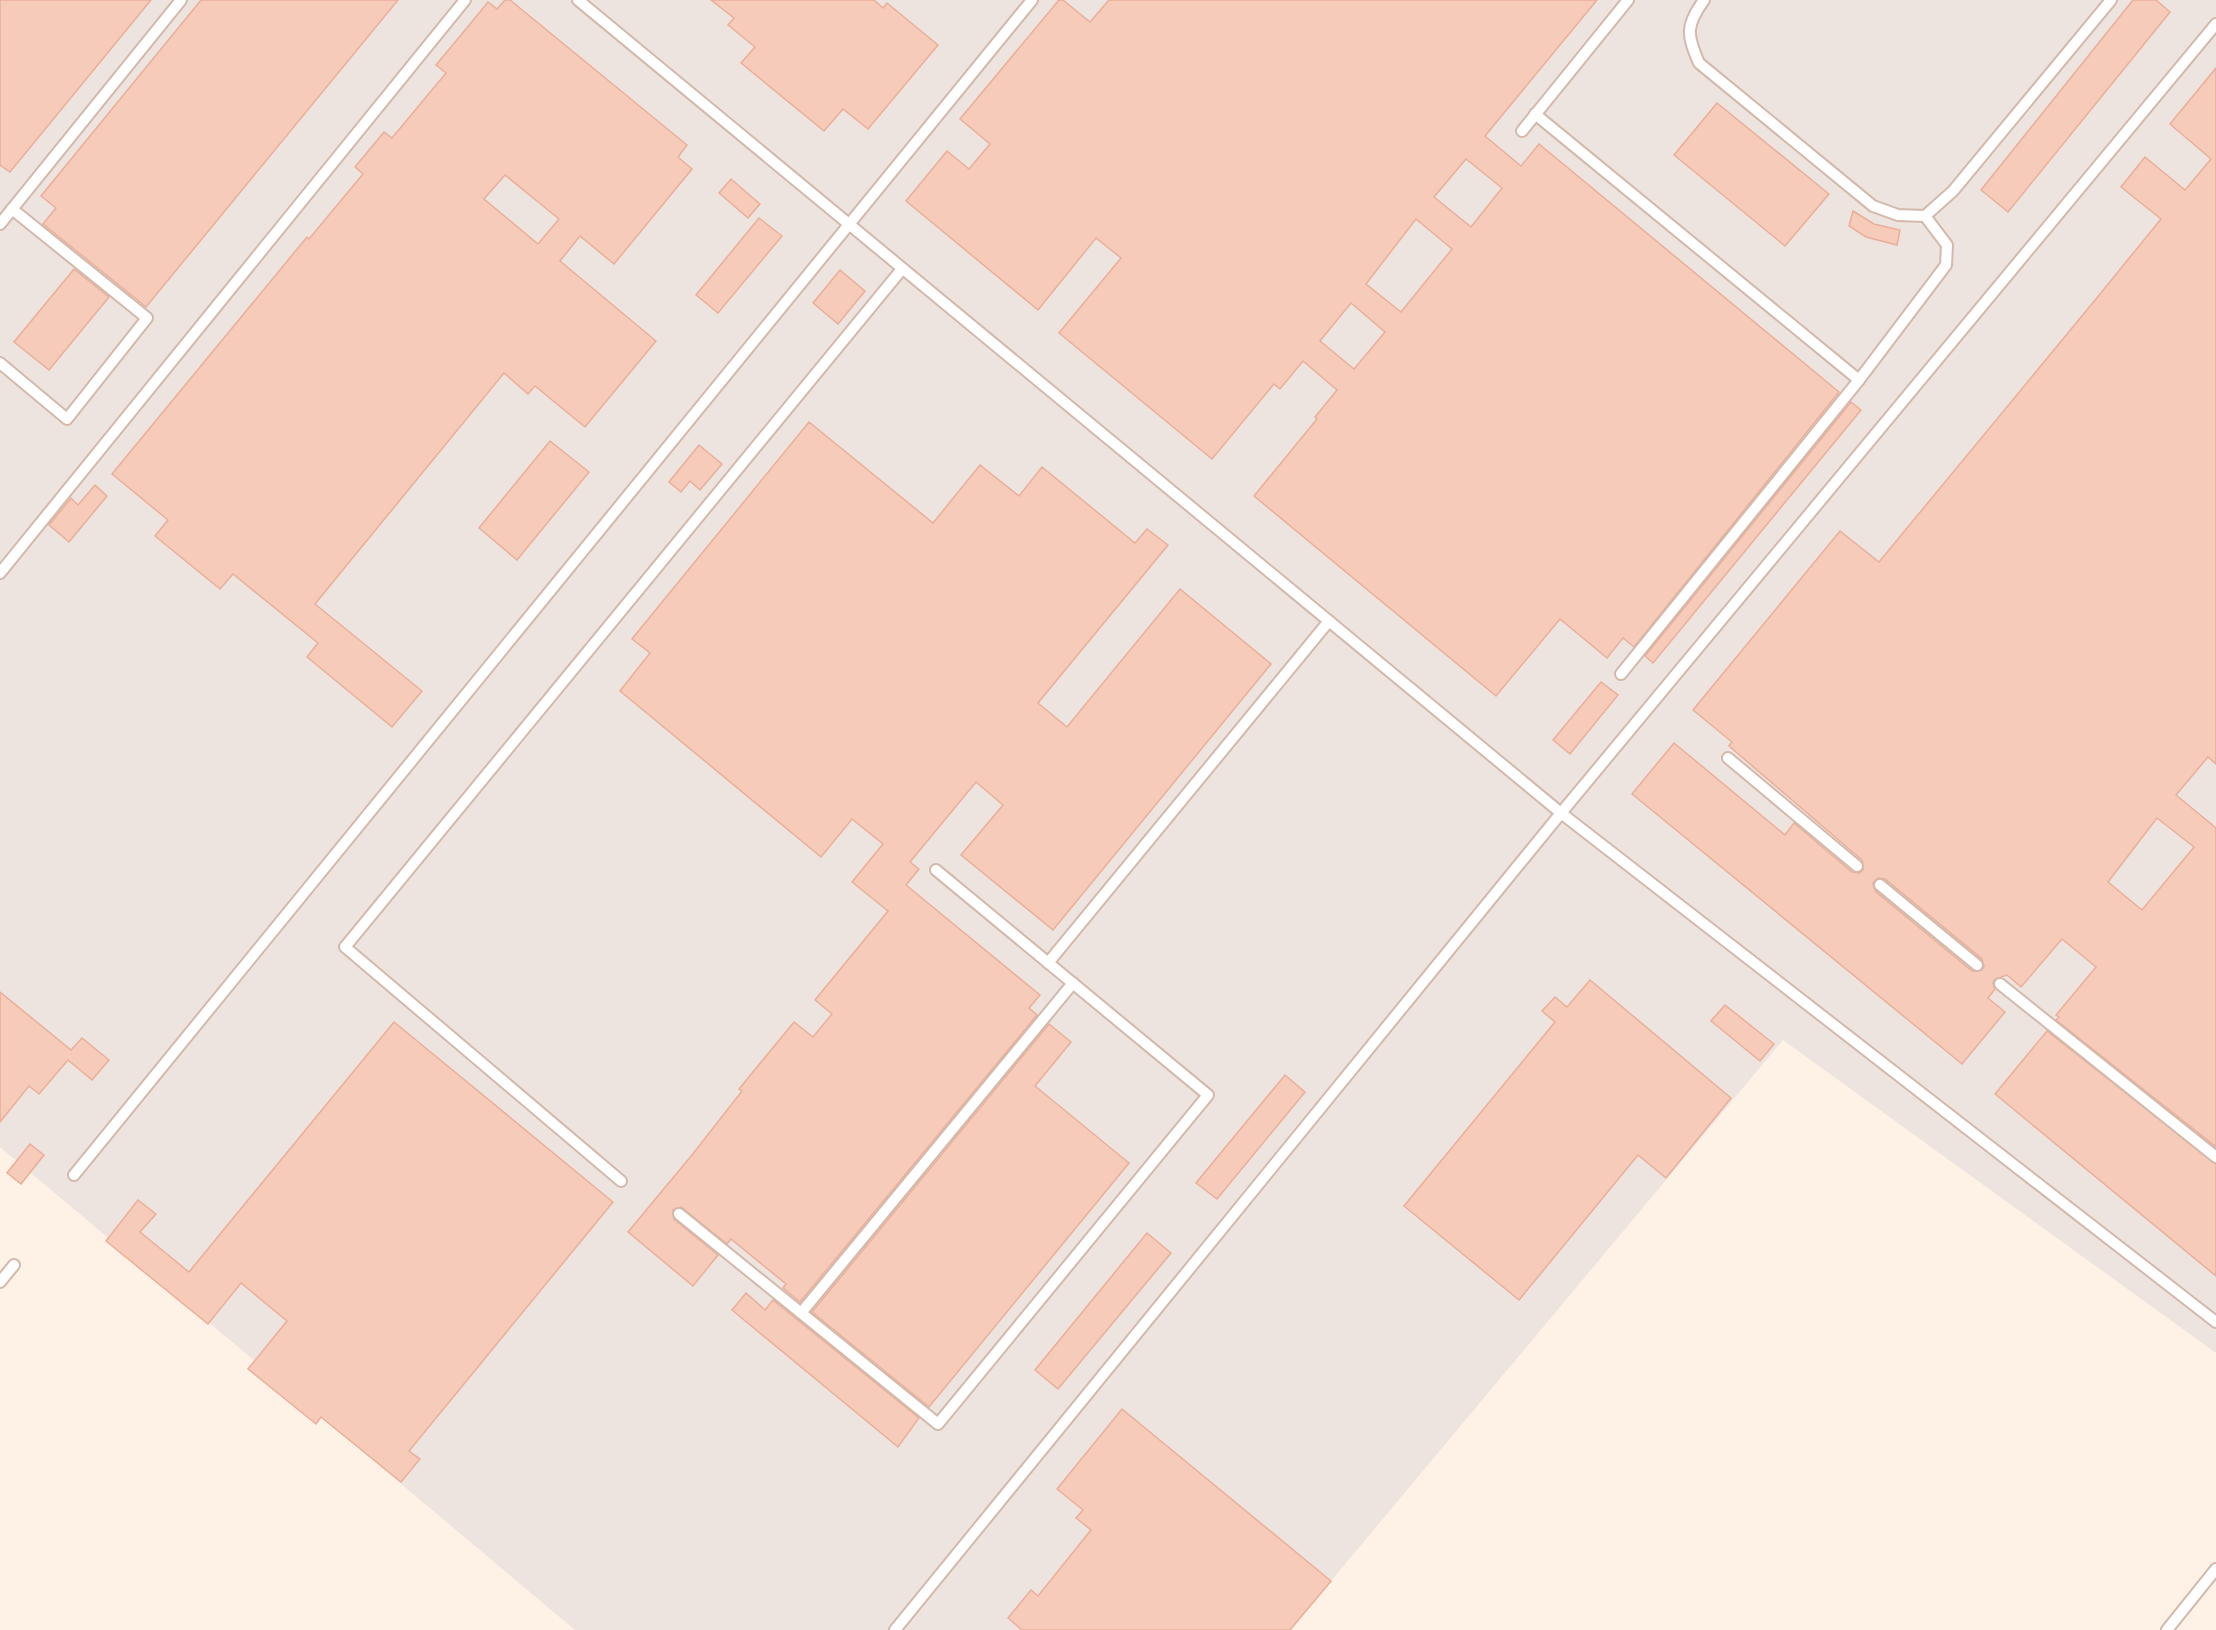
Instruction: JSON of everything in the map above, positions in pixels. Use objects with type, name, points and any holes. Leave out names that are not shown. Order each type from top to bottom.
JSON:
[{"type":"lane","points":[[0,224],[181,0]]},
{"type":"lane","points":[[0,573],[465,0]]},
{"type":"lane","points":[[578,0],[1561,813],[2216,1322]]},
{"type":"lane","points":[[74,1175],[1032,0]]},
{"type":"lane","points":[[1522,130],[1628,0]]},
{"type":"lane","points":[[1704,0],[1692,16],[1689,37],[1699,63],[1873,206],[1898,215],[1925,216],[1953,191],[2111,0]]},
{"type":"lane","points":[[895,1630],[1561,813],[2216,24]]},
{"type":"lane","points":[[1535,114],[1859,380]]},
{"type":"lane","points":[[0,363],[67,419],[147,318],[12,209]]},
{"type":"lane","points":[[1621,674],[1859,380],[1946,265],[1947,245],[1925,216]]},
{"type":"lane","points":[[621,1181],[345,947],[902,268]]},
{"type":"lane","points":[[1048,963],[1329,621]]},
{"type":"lane","points":[[1728,758],[1857,866]]},
{"type":"lane","points":[[679,1215],[938,1424],[1208,1095],[936,870]]},
{"type":"lane","points":[[1880,885],[1977,965]]},
{"type":"lane","points":[[801,1314],[1072,983]]},
{"type":"lane","points":[[2000,984],[2216,1156]]},
{"type":"lane","points":[[0,1282],[14,1265]]},
{"type":"lane","points":[[2167,1630],[2216,1569]]},
{"type":"shaded area","points":[[0,0],[2216,0],[2216,1353],[1783,1040],[1290,1630],[575,1630],[0,1147]]},
{"type":"building","points":[[0,0],[151,0],[10,172],[0,165]]},
{"type":"building","points":[[201,0],[398,0],[146,307],[43,224],[56,208],[41,196]]},
{"type":"building","points":[[505,0],[510,0],[687,145],[678,157],[692,169],[614,264],[580,236],[560,261],[656,341],[585,427],[535,386],[528,394],[504,373],[315,604],[422,691],[392,727],[307,657],[318,643],[233,574],[220,589],[155,536],[168,520],[112,474],[307,237],[309,239],[363,174],[355,167],[384,132],[392,138],[446,73],[436,65],[488,2],[497,9]],"holes":[[[505,175],[559,219],[538,244],[484,199]]]},
{"type":"building","points":[[711,0],[874,0],[883,8],[887,3],[938,45],[868,129],[843,109],[824,131],[741,63],[755,47],[728,25],[734,18]]},
{"type":"building","points":[[1059,0],[1063,0],[1090,22],[1109,0],[1597,0],[1485,136],[1521,166],[1539,144],[1839,392],[1634,647],[1623,638],[1607,658],[1560,619],[1496,696],[1254,496],[1317,419],[1315,417],[1337,390],[1303,361],[1280,389],[1274,384],[1212,459],[1059,333],[1121,258],[1096,238],[1038,310],[906,201],[947,151],[969,169],[990,144],[960,119]],"holes":[[[1466,159],[1502,188],[1471,227],[1434,197]],[[1416,219],[1452,249],[1401,312],[1366,284]],[[1351,303],[1385,332],[1354,369],[1320,341]]]},
{"type":"building","points":[[2133,0],[2156,0],[2170,12],[2008,212],[1981,190]]},
{"type":"building","points":[[2216,68],[2216,764],[2208,757],[2176,795],[2216,828],[2216,1147],[2056,1020],[2059,1017],[2056,1015],[2096,967],[2062,939],[2021,987],[2007,975],[1995,979],[1993,983],[1995,989],[1988,998],[2005,1012],[1962,1064],[1632,794],[1674,743],[1785,835],[1794,823],[1852,872],[1859,873],[1863,870],[1862,860],[1729,746],[1732,742],[1693,710],[1840,531],[1879,562],[2091,305],[2161,219],[2121,187],[2145,157],[2185,190],[2211,159],[2170,124]],"holes":[[[2157,818],[2194,847],[2142,910],[2108,882]],[[1878,878],[1885,879],[1982,959],[1984,966],[1982,970],[1972,971],[1875,891],[1873,883]]]},
{"type":"building","points":[[1717,103],[1829,194],[1785,246],[1674,155]]},
{"type":"building","points":[[731,179],[760,204],[748,218],[719,193]]},
{"type":"building","points":[[1853,211],[1874,224],[1900,230],[1897,245],[1866,237],[1849,226]]},
{"type":"building","points":[[759,218],[782,236],[718,313],[696,295]]},
{"type":"building","points":[[74,269],[109,297],[49,370],[14,342]]},
{"type":"building","points":[[840,270],[865,291],[838,324],[813,303]]},
{"type":"building","points":[[1851,402],[1861,410],[1653,663],[1645,656]]},
{"type":"building","points":[[809,422],[933,523],[980,465],[1019,496],[1042,467],[1135,543],[1147,529],[1168,545],[1038,703],[1067,727],[1180,589],[1271,664],[1053,930],[961,855],[1003,805],[976,782],[910,862],[919,869],[906,885],[1040,995],[1029,1008],[1037,1015],[800,1302],[783,1288],[786,1284],[731,1239],[727,1244],[681,1207],[673,1210],[674,1219],[718,1255],[693,1286],[628,1232],[692,1155],[742,1091],[739,1089],[794,1022],[813,1037],[832,1014],[815,1000],[888,911],[852,882],[883,844],[852,819],[821,857],[620,691],[650,653],[632,639]]},
{"type":"building","points":[[550,441],[589,472],[517,560],[479,528]]},
{"type":"building","points":[[699,445],[722,464],[700,490],[690,481],[681,492],[669,482]]},
{"type":"building","points":[[95,485],[107,496],[69,542],[49,525],[71,498],[78,505]]},
{"type":"building","points":[[1601,682],[1618,695],[1570,754],[1553,740]]},
{"type":"building","points":[[1590,980],[1731,1098],[1666,1178],[1638,1155],[1519,1300],[1404,1206],[1555,1022],[1542,1011],[1555,997],[1567,1007]]},
{"type":"building","points":[[0,992],[71,1050],[82,1038],[109,1060],[92,1080],[68,1060],[39,1094],[29,1086],[0,1122]]},
{"type":"building","points":[[1725,1005],[1774,1044],[1760,1061],[1711,1021]]},
{"type":"building","points":[[394,1022],[613,1202],[409,1451],[420,1459],[401,1482],[321,1417],[316,1424],[248,1369],[287,1321],[241,1283],[208,1324],[106,1241],[138,1200],[156,1214],[140,1232],[189,1272]]},
{"type":"building","points":[[1049,1024],[1071,1042],[1035,1086],[1129,1163],[929,1407],[812,1312]]},
{"type":"building","points":[[2047,1031],[2216,1164],[2216,1276],[1995,1094]]},
{"type":"building","points":[[1285,1075],[1305,1092],[1217,1199],[1196,1183]]},
{"type":"building","points":[[30,1144],[44,1155],[21,1184],[7,1173]]},
{"type":"building","points":[[1147,1233],[1171,1253],[1058,1389],[1035,1370]]},
{"type":"building","points":[[746,1293],[765,1310],[773,1300],[919,1418],[898,1447],[732,1310]]},
{"type":"building","points":[[1122,1409],[1331,1581],[1290,1630],[1022,1630],[1008,1618],[1031,1590],[1038,1596],[1091,1530],[1076,1518],[1083,1510],[1057,1489]]}]
